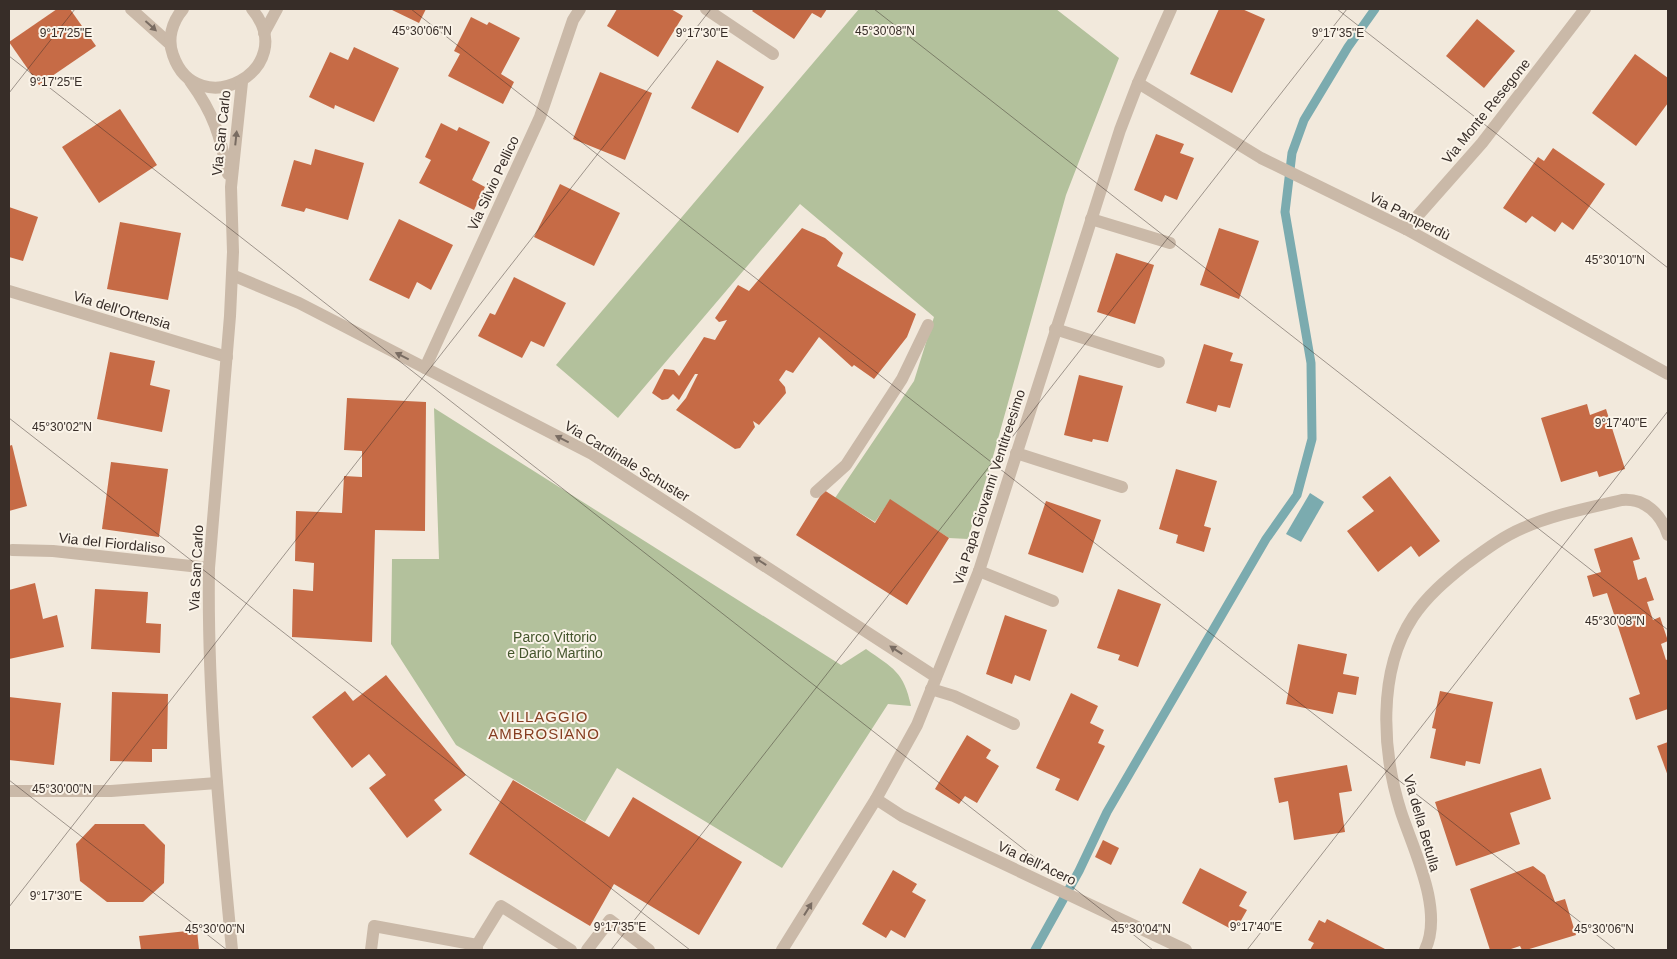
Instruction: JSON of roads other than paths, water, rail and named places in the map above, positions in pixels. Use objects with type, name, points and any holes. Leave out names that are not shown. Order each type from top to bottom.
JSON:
[{"type":"street","points":[[131,9],[170,44]]},
{"type":"street","points":[[170,44],[173,24],[180,9]]},
{"type":"street","points":[[187,77],[202,85],[224,88],[242,82],[249,76],[260,61],[265,44],[259,18],[252,9]]},
{"type":"street","points":[[264,33],[278,9]]},
{"type":"street","name":"Via Silvio Pellico","points":[[425,368],[540,117],[573,20],[580,9]]},
{"type":"street","points":[[706,9],[773,54]]},
{"type":"street","name":"Via Papa Giovanni Ventitreesimo","points":[[782,950],[876,799],[917,725],[979,572],[1091,219],[1138,83],[1171,9]]},
{"type":"street","name":"Via Monte Resegone","points":[[1406,229],[1482,143],[1585,9]]},
{"type":"street","name":"Via San Carlo","points":[[170,44],[175,60],[205,103],[217,126],[231,186]]},
{"type":"street","name":"Via San Carlo","points":[[232,950],[217,783],[209,639],[209,568],[232,275],[231,186],[242,82]]},
{"type":"street","name":"Via Pamperdù","points":[[1138,83],[1272,164],[1406,229],[1668,374]]},
{"type":"street","points":[[1091,219],[1170,243]]},
{"type":"street","name":"Via Cardinale Schuster","points":[[232,275],[299,303],[592,454],[954,696],[1014,724]]},
{"type":"street","name":"Via dell'Ortensia","points":[[9,291],[227,357]]},
{"type":"street","points":[[816,492],[846,465],[902,379],[928,325]]},
{"type":"street","points":[[1055,329],[1159,362]]},
{"type":"street","points":[[1016,454],[1122,487]]},
{"type":"street","name":"Via della Betulla","points":[[1424,950],[1431,931],[1431,909],[1399,804],[1388,750],[1388,695],[1393,665],[1405,631],[1437,589],[1499,540],[1550,518],[1632,499],[1646,505],[1659,515],[1668,535]]},
{"type":"street","name":"Via del Fiordaliso","points":[[12,550],[53,551],[209,568]]},
{"type":"street","points":[[979,572],[1053,601]]},
{"type":"street","points":[[9,791],[111,791],[217,783]]},
{"type":"street","name":"Via dell'Acero","points":[[876,799],[902,816],[1186,950]]},
{"type":"street","points":[[371,950],[374,926],[477,948],[501,906],[571,950]]},
{"type":"street","points":[[587,950],[610,920],[649,950]]},
{"type":"water","points":[[1310,493],[1324,502],[1301,542],[1286,534]]},
{"type":"waterway","points":[[1035,950],[1079,871],[1107,812],[1266,539],[1297,495],[1312,439],[1311,363],[1285,212],[1292,153],[1304,120],[1348,47],[1375,9]]},
{"type":"district","name":"VILLAGGIO AMBROSIANO","points":[[544,726]]},
{"type":"park label","name":"Parco Vittorio e Dario Martino","points":[[555,646]]}]
